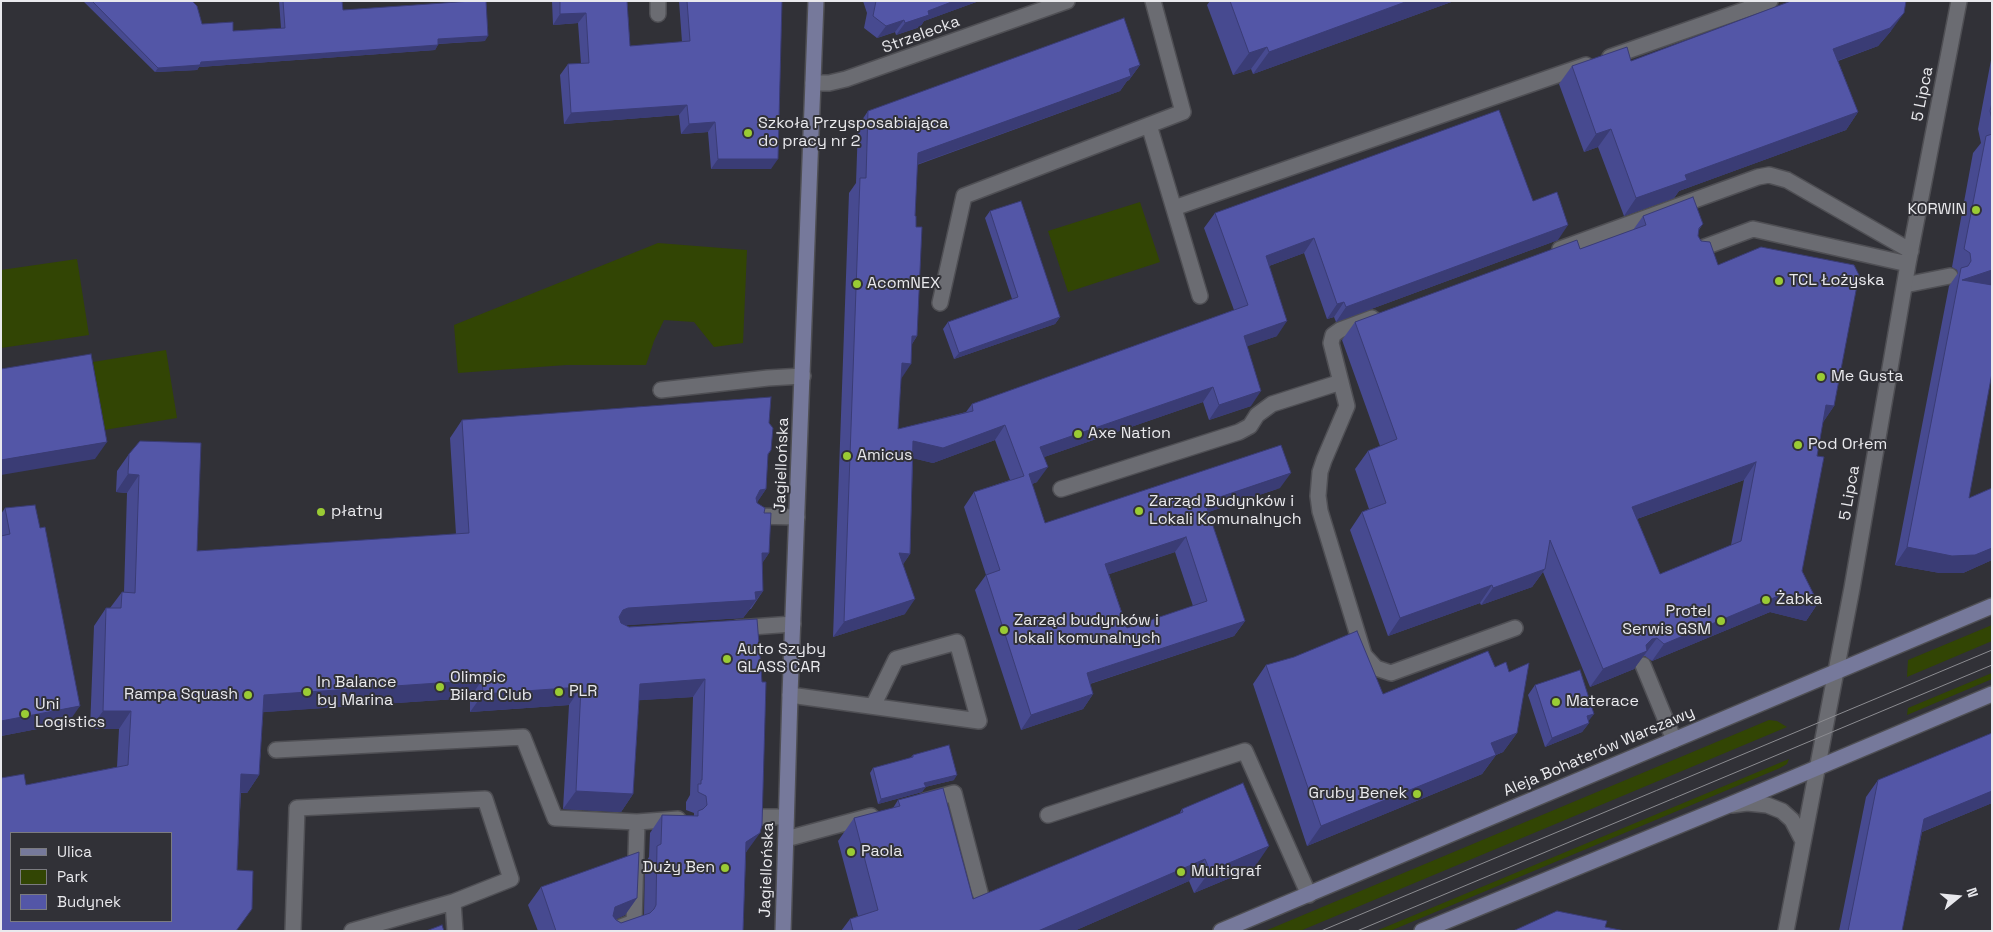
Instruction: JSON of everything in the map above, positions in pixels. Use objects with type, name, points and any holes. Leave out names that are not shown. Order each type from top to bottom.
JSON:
[{"type":"street","name":"Jagiellońska","points":[[783,931],[792,624],[816,1]]},
{"type":"street","name":"Strzelecka","points":[[813,83],[829,83],[846,79],[1066,1]]},
{"type":"street","points":[[940,303],[964,196],[1183,112],[1153,1]]},
{"type":"street","points":[[1174,208],[1770,1]]},
{"type":"street","name":"5 Lipca","points":[[1786,931],[1836,671],[1909,258],[1959,1]]},
{"type":"street","points":[[1149,125],[1200,296]]},
{"type":"street","points":[[1549,253],[1758,176],[1769,174],[1787,180],[1909,258]]},
{"type":"street","points":[[1694,252],[1754,229],[1909,258]]},
{"type":"street","points":[[1905,285],[1950,276]]},
{"type":"street","points":[[1385,313],[1340,330],[1333,335],[1330,342],[1346,401],[1346,412],[1324,460],[1320,472],[1318,496],[1320,511],[1364,655],[1368,662],[1384,672],[1398,671],[1515,628]]},
{"type":"street","points":[[661,390],[803,376]]},
{"type":"street","points":[[1061,489],[1239,432],[1250,426],[1257,414],[1272,404],[1341,382]]},
{"type":"street","points":[[753,516],[797,517]]},
{"type":"street","name":"Aleja Bohaterów Warszawy","points":[[1221,931],[1992,606]]},
{"type":"street","points":[[723,628],[792,624]]},
{"type":"street","points":[[790,695],[979,721],[957,642],[896,659],[873,706]]},
{"type":"street","points":[[1643,665],[1674,740]]},
{"type":"street","points":[[1422,931],[1729,805],[1992,694]]},
{"type":"street","points":[[276,750],[523,737],[555,818],[637,822],[686,819]]},
{"type":"street","points":[[1048,815],[1245,751],[1309,894]]},
{"type":"street","points":[[906,806],[954,793],[980,893]]},
{"type":"street","points":[[293,931],[297,808],[485,800],[511,879],[453,902],[352,931]]},
{"type":"street","points":[[1729,805],[1747,803],[1767,805],[1782,811],[1792,820],[1803,841]]},
{"type":"street","points":[[786,839],[888,811]]},
{"type":"street","points":[[759,817],[786,817]]},
{"type":"street","points":[[610,931],[634,922],[637,822]]},
{"type":"street","points":[[453,902],[455,931]]},
{"type":"green space","points":[[1140,202],[1160,262],[1068,292],[1048,231]]},
{"type":"green space","points":[[658,243],[747,250],[743,343],[714,347],[694,322],[664,320],[646,365],[566,365],[458,373],[454,325]]},
{"type":"green space","points":[[77,259],[89,335],[1,348],[1,270]]},
{"type":"green space","points":[[166,350],[177,418],[104,430],[93,362]]},
{"type":"green space","points":[[1992,625],[1992,641],[1907,677],[1908,660]]},
{"type":"green space","points":[[1992,673],[1992,679],[1907,715],[1908,708]]},
{"type":"green space","points":[[1769,720],[1777,721],[1787,727],[1300,931],[1265,931]]},
{"type":"green space","points":[[1789,759],[1787,764],[1780,768],[1390,931],[1376,931]]},
{"type":"building","points":[[92,1],[192,1],[197,6],[202,24],[233,22],[233,31],[285,28],[283,1],[342,1],[343,10],[486,1],[488,36],[438,39],[438,45],[201,62],[200,65],[158,68]]},
{"type":"building","points":[[560,1],[627,1],[630,46],[690,41],[687,1],[782,1],[778,159],[718,159],[715,122],[689,124],[687,105],[571,113],[568,64],[589,63],[586,13],[560,14]]},
{"type":"building","points":[[876,1],[954,1],[928,11],[929,15],[905,23],[904,20],[886,26],[873,16]]},
{"type":"building","points":[[1230,1],[1408,1],[1269,52],[1267,47],[1249,53]]},
{"type":"building","points":[[1791,1],[1906,1],[1904,13],[1890,28],[1833,49],[1858,112],[1685,175],[1687,180],[1636,198],[1611,129],[1596,134],[1572,66],[1627,47],[1631,61]]},
{"type":"building","points":[[1124,18],[1140,65],[1129,69],[1131,76],[918,153],[915,216],[916,227],[922,227],[917,336],[912,336],[911,364],[902,363],[898,429],[973,411],[972,404],[1248,305],[1215,213],[1499,110],[1533,201],[1557,192],[1568,225],[1346,307],[1344,302],[1337,304],[1314,238],[1266,256],[1287,321],[1244,336],[1261,391],[1219,405],[1213,387],[1040,447],[1048,467],[1029,474],[1045,523],[1281,445],[1291,473],[1205,502],[1245,621],[1087,673],[1093,694],[1031,715],[986,575],[1000,570],[974,492],[1024,476],[1005,425],[943,448],[913,441],[910,554],[899,553],[915,599],[844,622],[860,178],[866,178],[868,111]],"holes":[[[1186,537],[1207,601],[1127,628],[1105,564]]]},
{"type":"building","points":[[1992,103],[1992,119],[1990,111]]},
{"type":"building","points":[[1992,134],[1992,270],[1962,280],[1992,285],[1992,373],[1969,498],[1992,488],[1992,548],[1975,555],[1952,556],[1907,547],[1961,268],[1968,266],[1971,261],[1970,253],[1964,249],[1986,136]]},
{"type":"building","points":[[1693,197],[1703,224],[1699,228],[1698,236],[1701,241],[1710,242],[1718,265],[1761,247],[1854,265],[1859,275],[1834,406],[1826,405],[1817,456],[1824,457],[1802,571],[1818,603],[1783,594],[1664,644],[1657,638],[1652,639],[1646,645],[1647,651],[1603,669],[1550,540],[1545,569],[1493,588],[1492,585],[1400,618],[1362,512],[1386,503],[1368,451],[1397,439],[1355,322],[1577,240],[1580,249],[1646,225],[1643,216]],"holes":[[[1756,462],[1741,541],[1660,574],[1632,507]]]},
{"type":"building","points":[[1021,201],[1060,317],[959,353],[948,322],[1018,297],[990,211]]},
{"type":"building","points":[[91,354],[107,442],[1,460],[1,369]]},
{"type":"building","points":[[771,397],[769,423],[773,428],[771,450],[768,454],[766,489],[760,490],[756,498],[757,503],[765,508],[764,513],[771,513],[769,553],[762,553],[763,591],[755,592],[756,600],[628,608],[623,610],[619,617],[621,623],[629,627],[757,619],[762,682],[766,682],[762,825],[760,833],[746,842],[743,931],[556,931],[541,887],[639,852],[637,898],[615,907],[613,916],[621,923],[650,913],[654,909],[656,905],[657,846],[661,844],[662,815],[698,816],[698,811],[707,805],[706,796],[698,792],[698,784],[701,784],[702,780],[705,679],[640,684],[633,794],[576,791],[581,687],[483,694],[482,680],[264,695],[259,775],[241,774],[237,870],[253,871],[252,909],[236,931],[1,931],[1,778],[24,774],[26,785],[128,765],[131,711],[103,711],[106,608],[121,608],[122,592],[135,593],[139,475],[128,474],[129,454],[140,441],[201,443],[197,551],[469,533],[462,420]]},
{"type":"building","points":[[35,505],[40,528],[45,527],[80,706],[1,721],[1,536],[10,534],[5,508]]},
{"type":"building","points":[[1357,631],[1383,694],[1488,651],[1495,667],[1506,662],[1509,672],[1529,663],[1517,733],[1491,743],[1496,755],[1321,826],[1266,665],[1294,657]]},
{"type":"building","points":[[1580,670],[1594,714],[1587,716],[1589,723],[1552,738],[1535,685]]},
{"type":"building","points":[[1992,733],[1992,791],[1924,819],[1902,931],[1848,931],[1878,780]]},
{"type":"building","points":[[949,745],[957,775],[924,783],[926,787],[881,799],[873,768]]},
{"type":"building","points":[[1243,783],[1269,846],[1210,871],[1205,859],[1038,931],[853,931],[850,919],[878,910],[854,818],[900,806],[898,800],[943,788],[973,899],[1183,812],[1182,809]]},
{"type":"building","points":[[1557,911],[1607,921],[1605,927],[1625,931],[1513,931]]},
{"type":"building","points":[[442,925],[444,931],[426,931]]},
{"type":"tram line","points":[[1321,931],[1992,650]]},
{"type":"tram line","points":[[1357,931],[1992,665]]},
{"type":"place","name":"Szkoła Przysposabiająca do pracy nr 2","points":[[748,133]]},
{"type":"place","name":"KORWIN","points":[[1976,210]]},
{"type":"place","name":"TCL Łożyska","points":[[1779,281]]},
{"type":"place","name":"AcomNEX","points":[[857,284]]},
{"type":"place","name":"Me Gusta","points":[[1821,377]]},
{"type":"place","name":"Axe Nation","points":[[1078,434]]},
{"type":"place","name":"Pod Orłem","points":[[1798,445]]},
{"type":"place","name":"Amicus","points":[[847,456]]},
{"type":"place","name":"Zarząd Budynków i Lokali Komunalnych","points":[[1139,511]]},
{"type":"place","name":"płatny","points":[[321,512]]},
{"type":"place","name":"Żabka","points":[[1766,600]]},
{"type":"place","name":"Protel Serwis GSM","points":[[1721,621]]},
{"type":"place","name":"Zarząd budynków i lokali komunalnych","points":[[1004,630]]},
{"type":"place","name":"Auto Szyby GLASS CAR","points":[[727,659]]},
{"type":"place","name":"Olimpic Bilard Club","points":[[440,687]]},
{"type":"place","name":"In Balance by Marina","points":[[307,692]]},
{"type":"place","name":"PLR","points":[[559,692]]},
{"type":"place","name":"Rampa Squash","points":[[248,695]]},
{"type":"place","name":"Materace","points":[[1556,702]]},
{"type":"place","name":"Uni Logistics","points":[[25,714]]},
{"type":"place","name":"Gruby Benek","points":[[1417,794]]},
{"type":"place","name":"Paola","points":[[851,852]]},
{"type":"place","name":"Duży Ben","points":[[725,868]]},
{"type":"place","name":"Multigraf","points":[[1181,872]]}]
